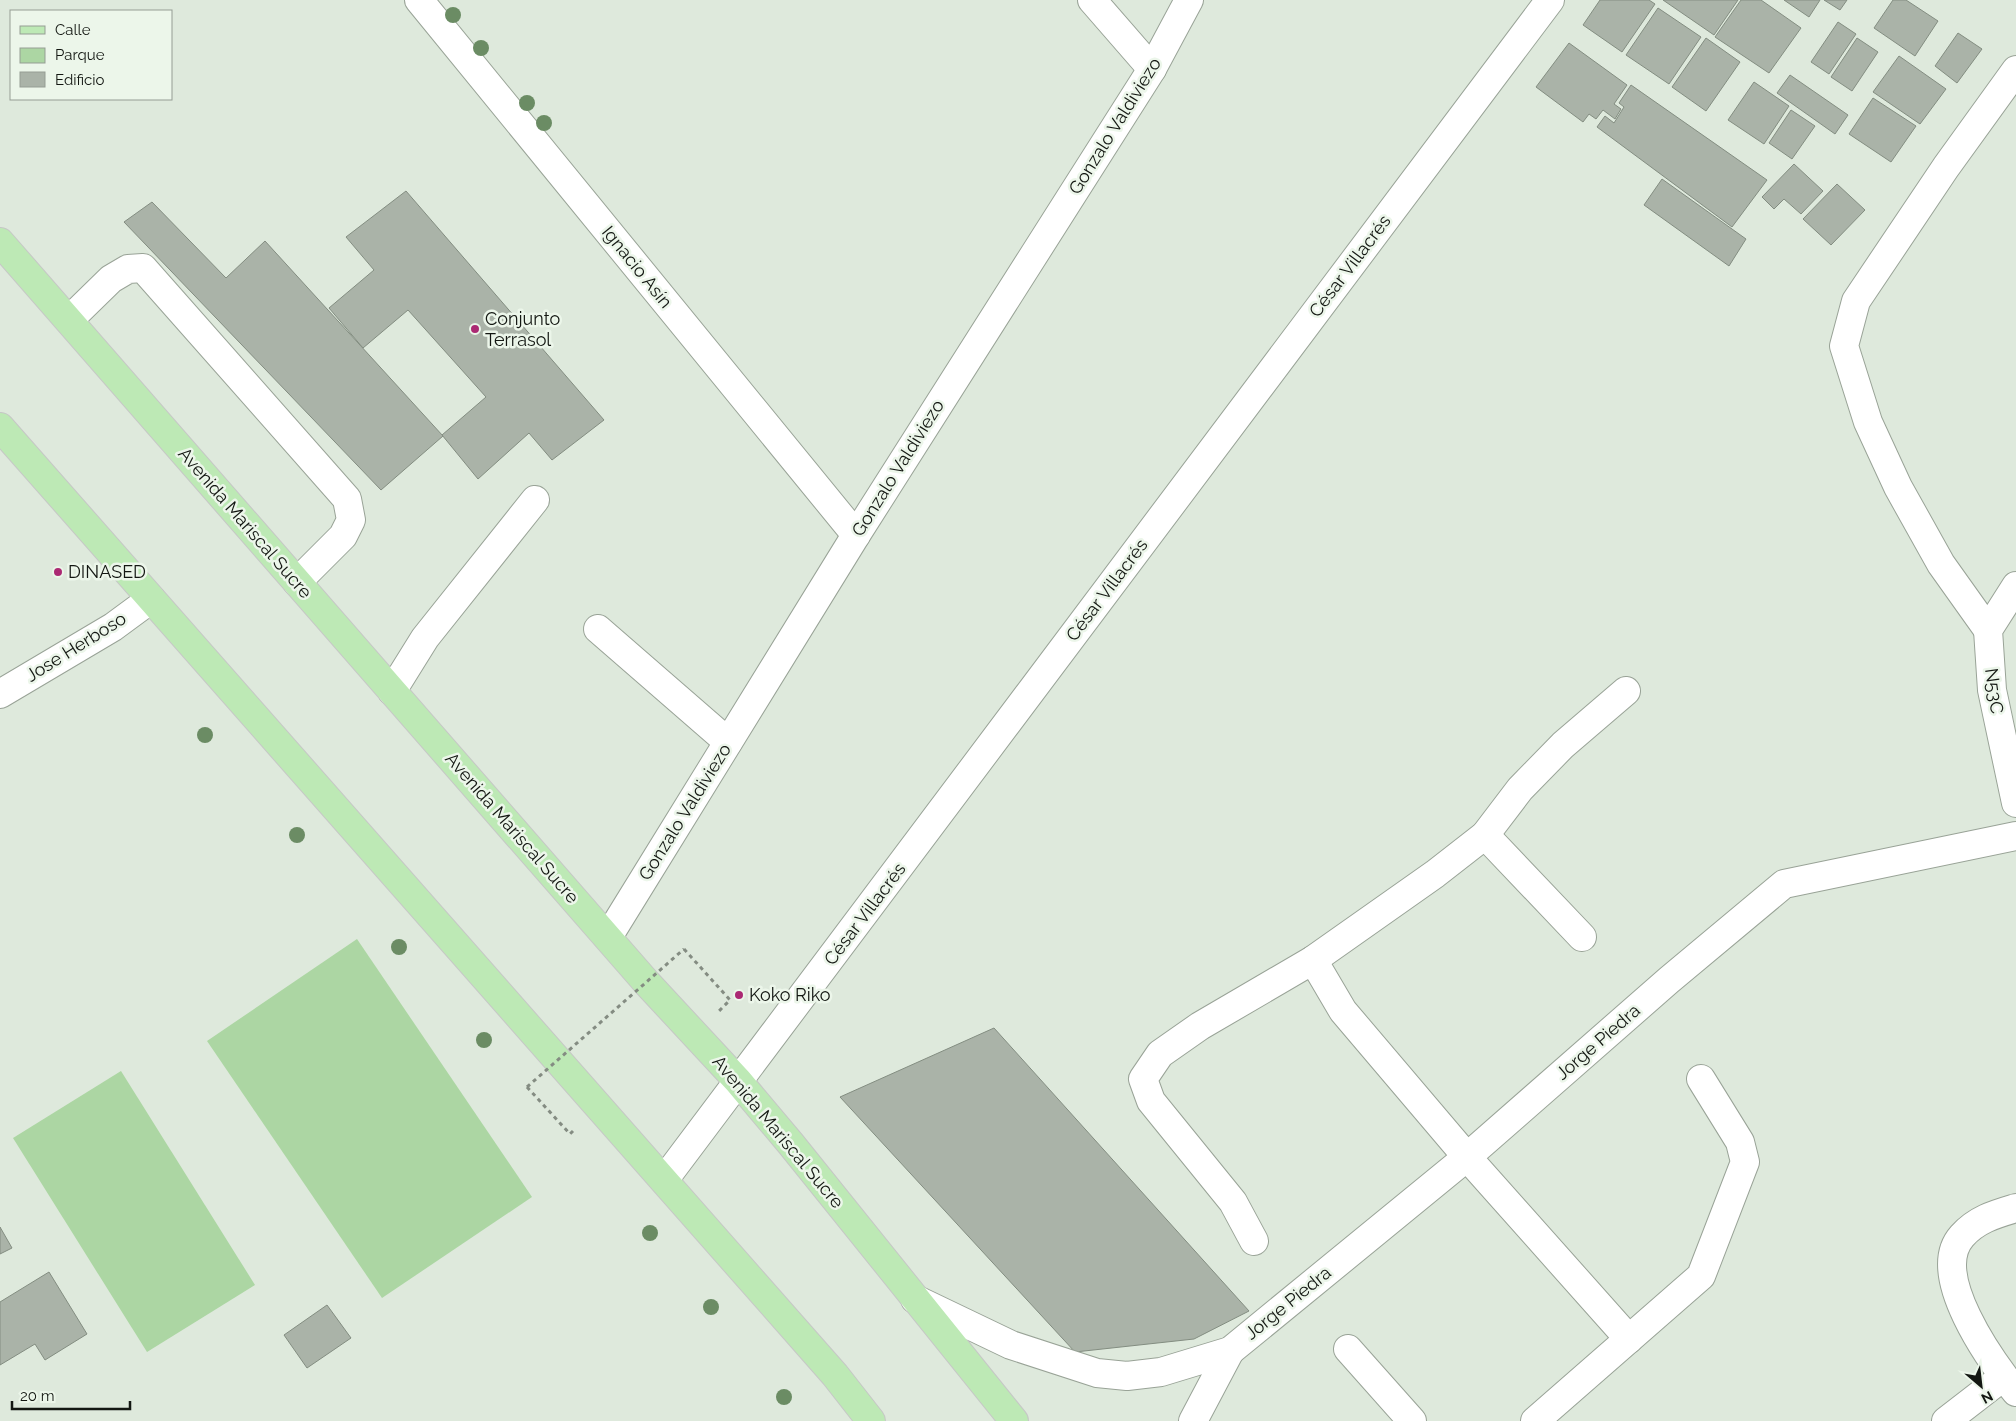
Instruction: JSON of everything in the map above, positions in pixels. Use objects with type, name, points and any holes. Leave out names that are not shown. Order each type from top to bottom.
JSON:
[{"type":"main road","name":"Avenida Mariscal Sucre","points":[[0,242],[608,937],[738,1081],[1014,1421]]},
{"type":"main road","points":[[0,427],[835,1375],[871,1421]]},
{"type":"street","name":"Ignacio Asín","points":[[419,0],[856,534]]},
{"type":"street","points":[[1092,0],[1152,70]]},
{"type":"street","name":"Gonzalo Valdiviezo","points":[[608,937],[856,534],[1152,70],[1189,0]]},
{"type":"street","name":"César Villacrés","points":[[664,1180],[1550,0]]},
{"type":"street","points":[[2016,70],[1946,167],[1856,300],[1844,346],[1868,422],[1898,487],[1941,564],[1988,630],[2016,586]]},
{"type":"street","points":[[69,320],[111,279],[128,269],[143,268],[347,499],[351,520],[343,536],[297,582]]},
{"type":"street","points":[[392,691],[426,638],[535,500]]},
{"type":"street","name":"Jose Herboso","points":[[0,694],[113,627],[151,599]]},
{"type":"street","points":[[598,630],[728,742]]},
{"type":"street","name":"N53C","points":[[1988,630],[1992,690],[2016,803]]},
{"type":"street","points":[[1254,1241],[1233,1202],[1151,1101],[1142,1079],[1160,1054],[1200,1026],[1313,960],[1435,874],[1485,835],[1526,783],[1564,745],[1626,691]]},
{"type":"street","points":[[1485,835],[1582,937]]},
{"type":"street","name":"Jorge Piedra","points":[[915,1300],[1010,1345],[1097,1373],[1127,1376],[1161,1372],[1230,1350],[1467,1157],[1669,980],[1784,884],[2016,836]]},
{"type":"street","points":[[1313,960],[1343,1011],[1467,1157],[1630,1339]]},
{"type":"street","points":[[1535,1421],[1701,1276],[1745,1162],[1740,1142],[1701,1079]]},
{"type":"street","points":[[1946,1421],[2010,1384],[1976,1336],[1959,1298],[1951,1262],[1961,1237],[1984,1218],[2016,1208]]},
{"type":"street","points":[[1348,1349],[1412,1421]]},
{"type":"street","name":"Jorge Piedra","points":[[1193,1421],[1230,1350]]},
{"type":"path","points":[[570,1134],[527,1087],[684,949],[730,1000]]},
{"type":"green space","points":[[357,939],[532,1197],[382,1298],[207,1041]]},
{"type":"green space","points":[[121,1071],[255,1285],[147,1352],[13,1138]]},
{"type":"building","points":[[1600,0],[1649,0],[1655,4],[1622,52],[1583,25]]},
{"type":"building","points":[[1663,0],[1738,0],[1714,35]]},
{"type":"building","points":[[1741,0],[1761,0],[1801,28],[1769,73],[1715,37]]},
{"type":"building","points":[[1784,0],[1820,0],[1809,17]]},
{"type":"building","points":[[1824,0],[1847,0],[1840,10]]},
{"type":"building","points":[[1893,0],[1906,0],[1938,21],[1915,56],[1874,28]]},
{"type":"building","points":[[1658,8],[1701,37],[1669,84],[1626,55]]},
{"type":"building","points":[[1838,22],[1856,34],[1829,74],[1811,62]]},
{"type":"building","points":[[1958,33],[1982,49],[1957,83],[1935,66]]},
{"type":"building","points":[[1706,38],[1740,62],[1706,111],[1672,87]]},
{"type":"building","points":[[1857,38],[1878,52],[1852,91],[1831,77]]},
{"type":"building","points":[[1569,43],[1627,85],[1614,104],[1621,109],[1615,119],[1603,110],[1596,119],[1589,114],[1583,122],[1536,87]]},
{"type":"building","points":[[1899,56],[1946,89],[1920,124],[1873,92]]},
{"type":"building","points":[[1790,75],[1848,115],[1835,134],[1777,93]]},
{"type":"building","points":[[1754,82],[1789,106],[1764,144],[1728,120]]},
{"type":"building","points":[[1631,85],[1767,180],[1732,227],[1597,127],[1605,116],[1614,123],[1624,107],[1619,103]]},
{"type":"building","points":[[1873,98],[1916,126],[1891,162],[1849,134]]},
{"type":"building","points":[[1791,110],[1815,126],[1792,159],[1769,143]]},
{"type":"building","points":[[1794,164],[1823,191],[1801,214],[1784,199],[1774,209],[1762,197]]},
{"type":"building","points":[[1662,179],[1746,239],[1729,266],[1644,205]]},
{"type":"building","points":[[1837,184],[1865,210],[1831,245],[1803,219]]},
{"type":"building","name":"Conjunto Terrasol","points":[[406,191],[604,420],[552,460],[529,433],[478,479],[442,435],[486,397],[408,310],[363,348],[329,308],[374,270],[346,237]]},
{"type":"building","points":[[152,202],[226,278],[265,241],[443,436],[381,490],[124,222]]},
{"type":"building","points":[[994,1028],[1249,1311],[1194,1339],[1075,1352],[840,1097]]},
{"type":"building","points":[[0,1227],[12,1248],[0,1254]]},
{"type":"building","points":[[49,1272],[87,1334],[45,1360],[35,1344],[0,1365],[0,1302]]},
{"type":"building","points":[[327,1305],[351,1338],[307,1368],[284,1335]]},
{"type":"place","name":"Conjunto Terrasol","points":[[475,329]]},
{"type":"place","name":"DINASED","points":[[58,572]]},
{"type":"place","name":"Koko Riko","points":[[739,995]]}]
